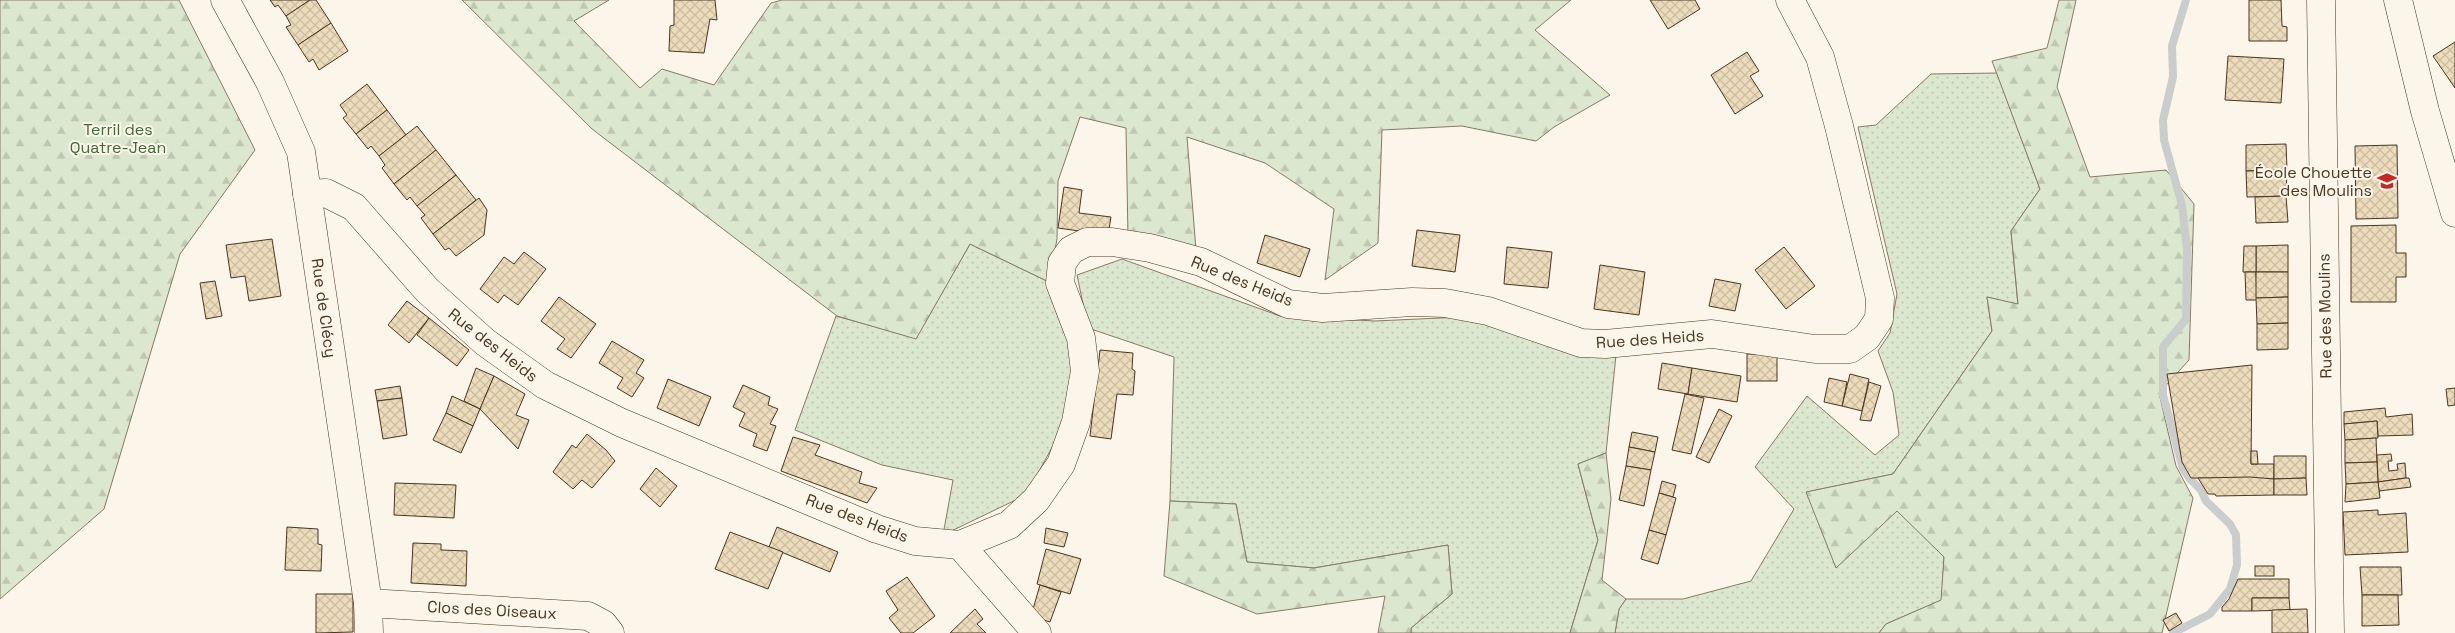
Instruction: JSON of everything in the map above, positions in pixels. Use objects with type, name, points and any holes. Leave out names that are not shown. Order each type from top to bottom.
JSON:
[{"type":"street","name":"Rue de Clécy","points":[[226,0],[270,82],[301,152],[368,603],[369,633]]},
{"type":"street","name":"Rue des Heids","points":[[307,194],[326,193],[354,207],[426,290],[485,342],[545,385],[622,423],[877,529],[915,541],[960,545],[1008,525],[1036,500],[1061,464],[1076,422],[1085,371],[1081,338],[1060,283],[1062,263],[1071,250],[1087,242],[1112,242],[1150,248],[1201,262],[1288,304],[1323,308],[1412,302],[1445,303],[1488,311],[1581,343],[1605,344],[1712,334],[1815,349],[1850,349],[1867,337],[1879,319],[1880,298],[1820,57],[1790,0]]},
{"type":"street","name":"Rue des Moulins","points":[[2321,0],[2330,633]]},
{"type":"street","points":[[2398,0],[2425,111],[2455,213]]},
{"type":"street","points":[[960,545],[1037,633]]},
{"type":"street","name":"Clos des Oiseaux","points":[[368,603],[588,616],[603,624],[610,633]]},
{"type":"green space","name":"Terril des Quatre-Jean","points":[[0,0],[179,0],[255,150],[180,254],[104,509],[0,599]]},
{"type":"green space","points":[[462,0],[609,0],[574,21],[640,88],[662,69],[714,85],[771,3],[782,0],[1571,0],[1535,30],[1610,95],[1554,127],[1536,141],[1462,126],[1382,130],[1378,243],[1325,280],[1334,209],[1265,163],[1187,137],[1196,250],[1128,237],[1126,128],[1080,117],[1058,181],[1057,239],[1049,282],[970,244],[916,339],[837,316],[592,129]]},
{"type":"green space","points":[[2059,0],[2076,0],[2057,87],[2090,177],[2166,170],[2194,204],[2189,360],[2159,393],[2176,466],[2193,498],[2162,633],[1879,633],[1886,624],[1941,600],[1944,557],[1897,511],[1836,568],[1806,492],[1893,474],[1992,331],[1987,297],[2018,304],[2011,231],[2040,189],[1992,61],[2047,48]]},
{"type":"green space","points":[[1997,73],[2040,189],[2011,231],[2018,305],[1987,297],[1992,331],[1893,474],[1807,492],[1897,510],[1944,557],[1942,600],[1886,624],[1879,633],[1615,633],[1619,609],[1626,599],[1683,599],[1751,581],[1794,509],[1755,467],[1807,396],[1875,455],[1899,435],[1893,392],[1878,351],[1890,333],[1897,294],[1858,127],[1876,125],[1931,74]]},
{"type":"green space","points":[[970,244],[1049,282],[1073,330],[1074,413],[1067,420],[1026,495],[943,535],[953,480],[882,465],[795,430],[836,316],[916,338]]},
{"type":"green space","points":[[1122,259],[1280,316],[1375,321],[1461,317],[1616,355],[1606,453],[1578,464],[1598,540],[1570,633],[1411,633],[1411,628],[1452,594],[1448,545],[1314,568],[1247,562],[1236,504],[1170,501],[1174,357],[1088,328],[1077,275]]},
{"type":"green space","points":[[1606,453],[1611,499],[1602,580],[1626,599],[1619,609],[1615,633],[1570,633],[1598,540],[1578,464]]},
{"type":"green space","points":[[1170,501],[1236,504],[1247,562],[1314,568],[1448,545],[1452,594],[1411,628],[1411,633],[1378,633],[1385,596],[1257,614],[1164,576]]},
{"type":"building","points":[[270,0],[310,0],[286,16],[278,5],[275,7]]},
{"type":"building","points":[[310,0],[316,0],[331,23],[298,45],[286,27],[291,25],[286,16]]},
{"type":"building","points":[[674,0],[715,0],[717,20],[710,19],[704,53],[669,51],[670,26],[674,25]]},
{"type":"building","points":[[1650,0],[1695,0],[1700,9],[1668,29]]},
{"type":"building","points":[[2249,0],[2281,0],[2282,26],[2287,27],[2287,41],[2249,41]]},
{"type":"building","points":[[331,23],[348,51],[319,70],[313,59],[309,62],[298,45]]},
{"type":"building","points":[[2455,42],[2455,88],[2433,56]]},
{"type":"building","points":[[1747,52],[1759,71],[1750,76],[1763,96],[1735,114],[1711,75]]},
{"type":"building","points":[[2228,56],[2284,59],[2281,103],[2225,100]]},
{"type":"building","points":[[367,84],[387,110],[356,134],[343,118],[347,115],[340,105]]},
{"type":"building","points":[[387,110],[406,135],[379,156],[371,146],[368,149],[356,134]]},
{"type":"building","points":[[417,126],[436,150],[394,184],[382,168],[385,165],[379,156]]},
{"type":"building","points":[[2286,144],[2287,170],[2246,171],[2246,145]]},
{"type":"building","points":[[2397,145],[2398,218],[2356,219],[2355,146]]},
{"type":"building","points":[[436,150],[456,175],[417,206],[410,197],[407,200],[394,184]]},
{"type":"building","points":[[2287,170],[2286,196],[2247,197],[2246,171]]},
{"type":"building","points":[[456,175],[476,200],[433,234],[421,218],[425,215],[417,206]]},
{"type":"building","points":[[1064,187],[1082,190],[1079,213],[1111,217],[1108,235],[1058,228]]},
{"type":"building","points":[[2286,196],[2288,222],[2256,223],[2255,197]]},
{"type":"building","points":[[479,198],[487,210],[484,235],[456,256],[449,248],[445,250],[433,234]]},
{"type":"building","points":[[2396,225],[2396,253],[2406,253],[2406,277],[2396,277],[2396,302],[2351,302],[2351,226]]},
{"type":"building","points":[[1417,230],[1460,235],[1455,272],[1412,266]]},
{"type":"building","points":[[1265,235],[1310,249],[1300,277],[1257,263]]},
{"type":"building","points":[[272,239],[281,296],[249,301],[245,276],[231,278],[226,245]]},
{"type":"building","points":[[2288,245],[2288,272],[2256,272],[2256,246]]},
{"type":"building","points":[[2244,246],[2256,246],[2256,272],[2243,272]]},
{"type":"building","points":[[1507,247],[1552,252],[1548,288],[1504,284]]},
{"type":"building","points":[[1784,247],[1815,286],[1786,309],[1755,270]]},
{"type":"building","points":[[524,252],[546,269],[518,305],[504,295],[498,303],[480,289],[504,257],[514,264]]},
{"type":"building","points":[[1600,265],[1645,272],[1639,315],[1594,309]]},
{"type":"building","points":[[2245,272],[2256,272],[2257,300],[2246,300]]},
{"type":"building","points":[[2256,272],[2288,272],[2288,297],[2256,298]]},
{"type":"building","points":[[1715,279],[1741,284],[1735,311],[1709,306]]},
{"type":"building","points":[[215,281],[222,316],[206,319],[200,283]]},
{"type":"building","points":[[559,297],[596,324],[571,358],[557,349],[565,339],[541,321]]},
{"type":"building","points":[[2288,297],[2288,323],[2257,324],[2256,298]]},
{"type":"building","points":[[407,301],[429,318],[409,343],[388,325]]},
{"type":"building","points":[[429,318],[469,350],[457,366],[417,335]]},
{"type":"building","points":[[2288,323],[2288,349],[2257,350],[2257,324]]},
{"type":"building","points":[[612,341],[644,360],[636,373],[644,378],[632,397],[617,388],[623,378],[599,363]]},
{"type":"building","points":[[1100,350],[1133,353],[1132,369],[1135,371],[1133,395],[1117,394],[1111,439],[1090,436]]},
{"type":"building","points":[[1747,354],[1777,354],[1777,381],[1747,381]]},
{"type":"building","points":[[1662,363],[1692,368],[1688,394],[1658,389]]},
{"type":"building","points":[[2252,365],[2251,464],[2274,464],[2274,479],[2191,478],[2182,462],[2167,374]]},
{"type":"building","points":[[476,368],[494,376],[480,409],[464,401]]},
{"type":"building","points":[[1692,368],[1741,376],[1737,402],[1688,394]]},
{"type":"building","points":[[1850,374],[1869,379],[1862,411],[1842,406]]},
{"type":"building","points":[[494,376],[525,394],[516,415],[529,420],[518,449],[480,409]]},
{"type":"building","points":[[1829,378],[1847,382],[1842,406],[1824,402]]},
{"type":"building","points":[[668,379],[711,397],[699,426],[657,408]]},
{"type":"building","points":[[1869,382],[1881,386],[1871,421],[1860,420]]},
{"type":"building","points":[[743,385],[770,397],[768,405],[778,409],[770,424],[776,426],[767,451],[753,446],[757,434],[739,426],[745,413],[733,407]]},
{"type":"building","points":[[400,386],[402,398],[377,401],[375,390]]},
{"type":"building","points":[[2455,388],[2455,405],[2448,406],[2446,389]]},
{"type":"building","points":[[1685,394],[1704,398],[1691,454],[1672,450]]},
{"type":"building","points":[[452,396],[480,409],[473,426],[446,413]]},
{"type":"building","points":[[402,398],[407,435],[383,439],[377,401]]},
{"type":"building","points":[[2385,408],[2386,417],[2412,414],[2413,435],[2378,436],[2377,421],[2344,424],[2344,412]]},
{"type":"building","points":[[1719,409],[1732,416],[1709,463],[1696,457]]},
{"type":"building","points":[[446,413],[473,426],[461,453],[433,440]]},
{"type":"building","points":[[2377,421],[2378,438],[2345,440],[2344,424]]},
{"type":"building","points":[[1632,432],[1658,437],[1655,452],[1629,447]]},
{"type":"building","points":[[587,434],[606,450],[615,461],[592,488],[582,480],[573,489],[553,472],[572,445],[576,448]]},
{"type":"building","points":[[793,437],[820,445],[815,455],[862,472],[859,483],[877,488],[867,503],[781,471]]},
{"type":"building","points":[[2376,438],[2377,462],[2345,463],[2345,440]]},
{"type":"building","points":[[1629,447],[1655,452],[1651,470],[1626,466]]},
{"type":"building","points":[[2251,451],[2257,451],[2258,464],[2251,464]]},
{"type":"building","points":[[2391,454],[2392,461],[2388,461],[2389,471],[2398,470],[2397,464],[2405,463],[2406,478],[2378,482],[2377,455]]},
{"type":"building","points":[[2274,456],[2306,456],[2306,478],[2274,479]]},
{"type":"building","points":[[2377,462],[2378,482],[2346,484],[2345,463]]},
{"type":"building","points":[[1626,466],[1651,470],[1644,506],[1619,500]]},
{"type":"building","points":[[656,468],[677,486],[660,507],[640,489]]},
{"type":"building","points":[[2250,477],[2274,479],[2274,495],[2216,496],[2215,494],[2208,494],[2198,478]]},
{"type":"building","points":[[2306,478],[2307,495],[2274,495],[2274,479]]},
{"type":"building","points":[[2409,478],[2411,487],[2379,491],[2378,482]]},
{"type":"building","points":[[1662,481],[1676,485],[1673,497],[1659,493]]},
{"type":"building","points":[[2378,482],[2380,498],[2345,502],[2346,484]]},
{"type":"building","points":[[395,483],[456,485],[454,518],[394,515]]},
{"type":"building","points":[[1659,493],[1676,498],[1666,535],[1649,530]]},
{"type":"building","points":[[2378,510],[2378,515],[2406,513],[2408,552],[2345,555],[2343,512]]},
{"type":"building","points":[[287,527],[318,529],[318,544],[322,545],[321,571],[285,570]]},
{"type":"building","points":[[777,527],[838,552],[830,572],[769,547]]},
{"type":"building","points":[[1046,528],[1068,533],[1064,547],[1044,543]]},
{"type":"building","points":[[1649,530],[1666,535],[1658,564],[1641,559]]},
{"type":"building","points":[[730,532],[783,552],[768,589],[715,569]]},
{"type":"building","points":[[413,543],[441,544],[441,550],[467,551],[466,586],[411,583]]},
{"type":"building","points":[[1046,549],[1081,559],[1070,594],[1037,584]]},
{"type":"building","points":[[2255,566],[2274,566],[2274,576],[2255,576]]},
{"type":"building","points":[[2360,567],[2401,567],[2402,595],[2362,595]]},
{"type":"building","points":[[907,577],[935,616],[913,633],[901,633],[889,618],[898,610],[886,591]]},
{"type":"building","points":[[2238,579],[2289,579],[2289,598],[2252,598],[2252,611],[2222,611],[2222,607],[2229,599]]},
{"type":"building","points":[[1040,585],[1061,592],[1050,622],[1031,616]]},
{"type":"building","points":[[316,594],[353,594],[353,632],[316,633]]},
{"type":"building","points":[[2362,595],[2398,595],[2399,625],[2362,626]]},
{"type":"building","points":[[2252,598],[2289,598],[2290,610],[2252,611]]},
{"type":"building","points":[[975,609],[983,619],[977,624],[986,633],[950,633]]},
{"type":"building","points":[[2307,609],[2308,633],[2272,633],[2272,610]]},
{"type":"building","points":[[2176,613],[2182,623],[2169,631],[2163,620]]},
{"type":"waterway","points":[[2173,633],[2210,614],[2230,589],[2237,565],[2236,535],[2230,524],[2206,501],[2201,490],[2183,469],[2163,395],[2163,347],[2186,319],[2187,250],[2182,205],[2164,140],[2163,120],[2173,77],[2172,46],[2186,0]]},
{"type":"place","name":"École Chouette des Moulins","points":[[2387,181]]}]
